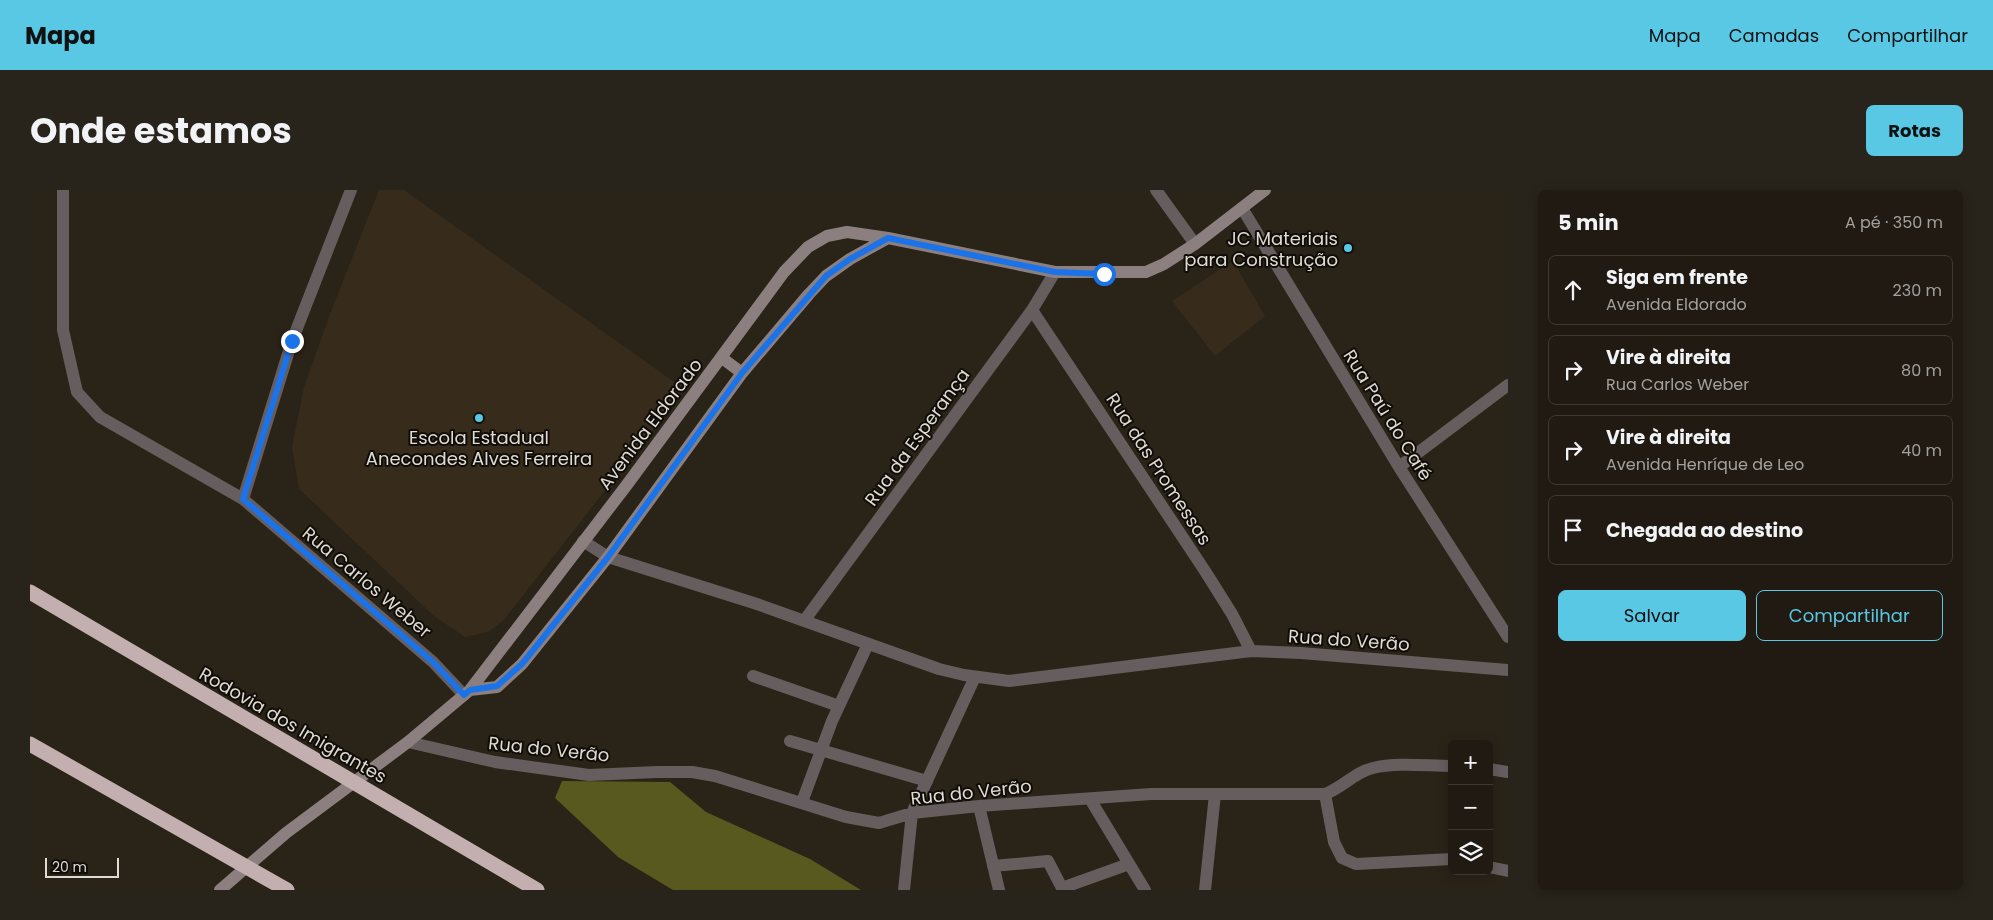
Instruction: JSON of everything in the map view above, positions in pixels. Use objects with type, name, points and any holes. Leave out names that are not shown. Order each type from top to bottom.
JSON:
[{"type":"highway","name":"Rodovia dos Imigrantes","points":[[30,592],[537,890]]},
{"type":"highway","points":[[30,744],[287,890]]},
{"type":"main road","name":"Avenida Eldorado","points":[[220,890],[286,833],[408,742],[467,692],[722,358],[784,272],[808,247],[827,236],[847,232],[888,238],[1055,272],[1146,272],[1164,264],[1195,244],[1265,190]]},
{"type":"main road","points":[[467,692],[497,686],[512,676],[608,557],[742,373],[826,276],[850,259],[888,238]]},
{"type":"main road","points":[[722,358],[742,373]]},
{"type":"street","name":"Rua Carlos Weber","points":[[63,190],[63,330],[76,392],[100,417],[243,499],[467,692]]},
{"type":"street","points":[[243,499],[292,341],[351,190]]},
{"type":"street","points":[[1156,190],[1195,244]]},
{"type":"street","name":"Rua Paú do Café","points":[[1242,208],[1399,467],[1508,637]]},
{"type":"street","name":"Rua da Esperança","points":[[804,621],[1032,310],[1055,272]]},
{"type":"street","name":"Rua das Promessas","points":[[1032,310],[1210,578],[1232,614],[1251,651]]},
{"type":"street","points":[[1399,467],[1508,385]]},
{"type":"street","name":"Rua do Verão","points":[[583,541],[608,557],[757,604],[939,669],[975,677],[1009,681],[1251,651],[1301,653],[1508,670]]},
{"type":"street","points":[[802,802],[839,706],[868,644]]},
{"type":"street","points":[[753,676],[839,706]]},
{"type":"street","points":[[904,890],[912,813],[975,677]]},
{"type":"street","points":[[790,741],[927,780]]},
{"type":"street","name":"Rua do Verão","points":[[408,742],[495,762],[589,775],[657,772],[700,773],[731,779],[846,817],[879,823],[912,813],[979,806],[1151,794],[1325,794],[1337,790],[1360,773],[1373,768],[1448,766]]},
{"type":"street","points":[[1493,770],[1508,772]]},
{"type":"street","points":[[1205,890],[1215,794]]},
{"type":"street","points":[[1325,794],[1334,842],[1342,858],[1356,864],[1448,859]]},
{"type":"street","points":[[1090,799],[1145,890]]},
{"type":"street","points":[[979,806],[999,890]]},
{"type":"street","points":[[993,866],[1048,861],[1062,888],[1074,887],[1129,864]]},
{"type":"street","points":[[1493,868],[1508,872]]},
{"type":"shaded area","name":"Escola Estadual Anecondes Alves Ferreira","points":[[379,190],[404,190],[684,389],[504,620],[488,632],[465,637],[434,616],[299,489],[292,447],[304,387],[330,314]]},
{"type":"shaded area","points":[[1233,261],[1265,316],[1215,356],[1172,301]]},
{"type":"shaded area","points":[[562,781],[670,782],[706,812],[810,859],[861,890],[673,890],[618,857],[555,798]]},
{"type":"place","name":"JC Materiais para Construção","points":[[1348,248]]},
{"type":"place","name":"Escola Estadual Anecondes Alves Ferreira","points":[[479,418]]},
{"type":"route","points":[[292,341],[243,499],[433,662],[464,695],[470,690],[497,686],[512,676],[608,557],[706,425],[742,373],[826,276],[850,259],[888,238],[1055,272],[1104,274]]}]
